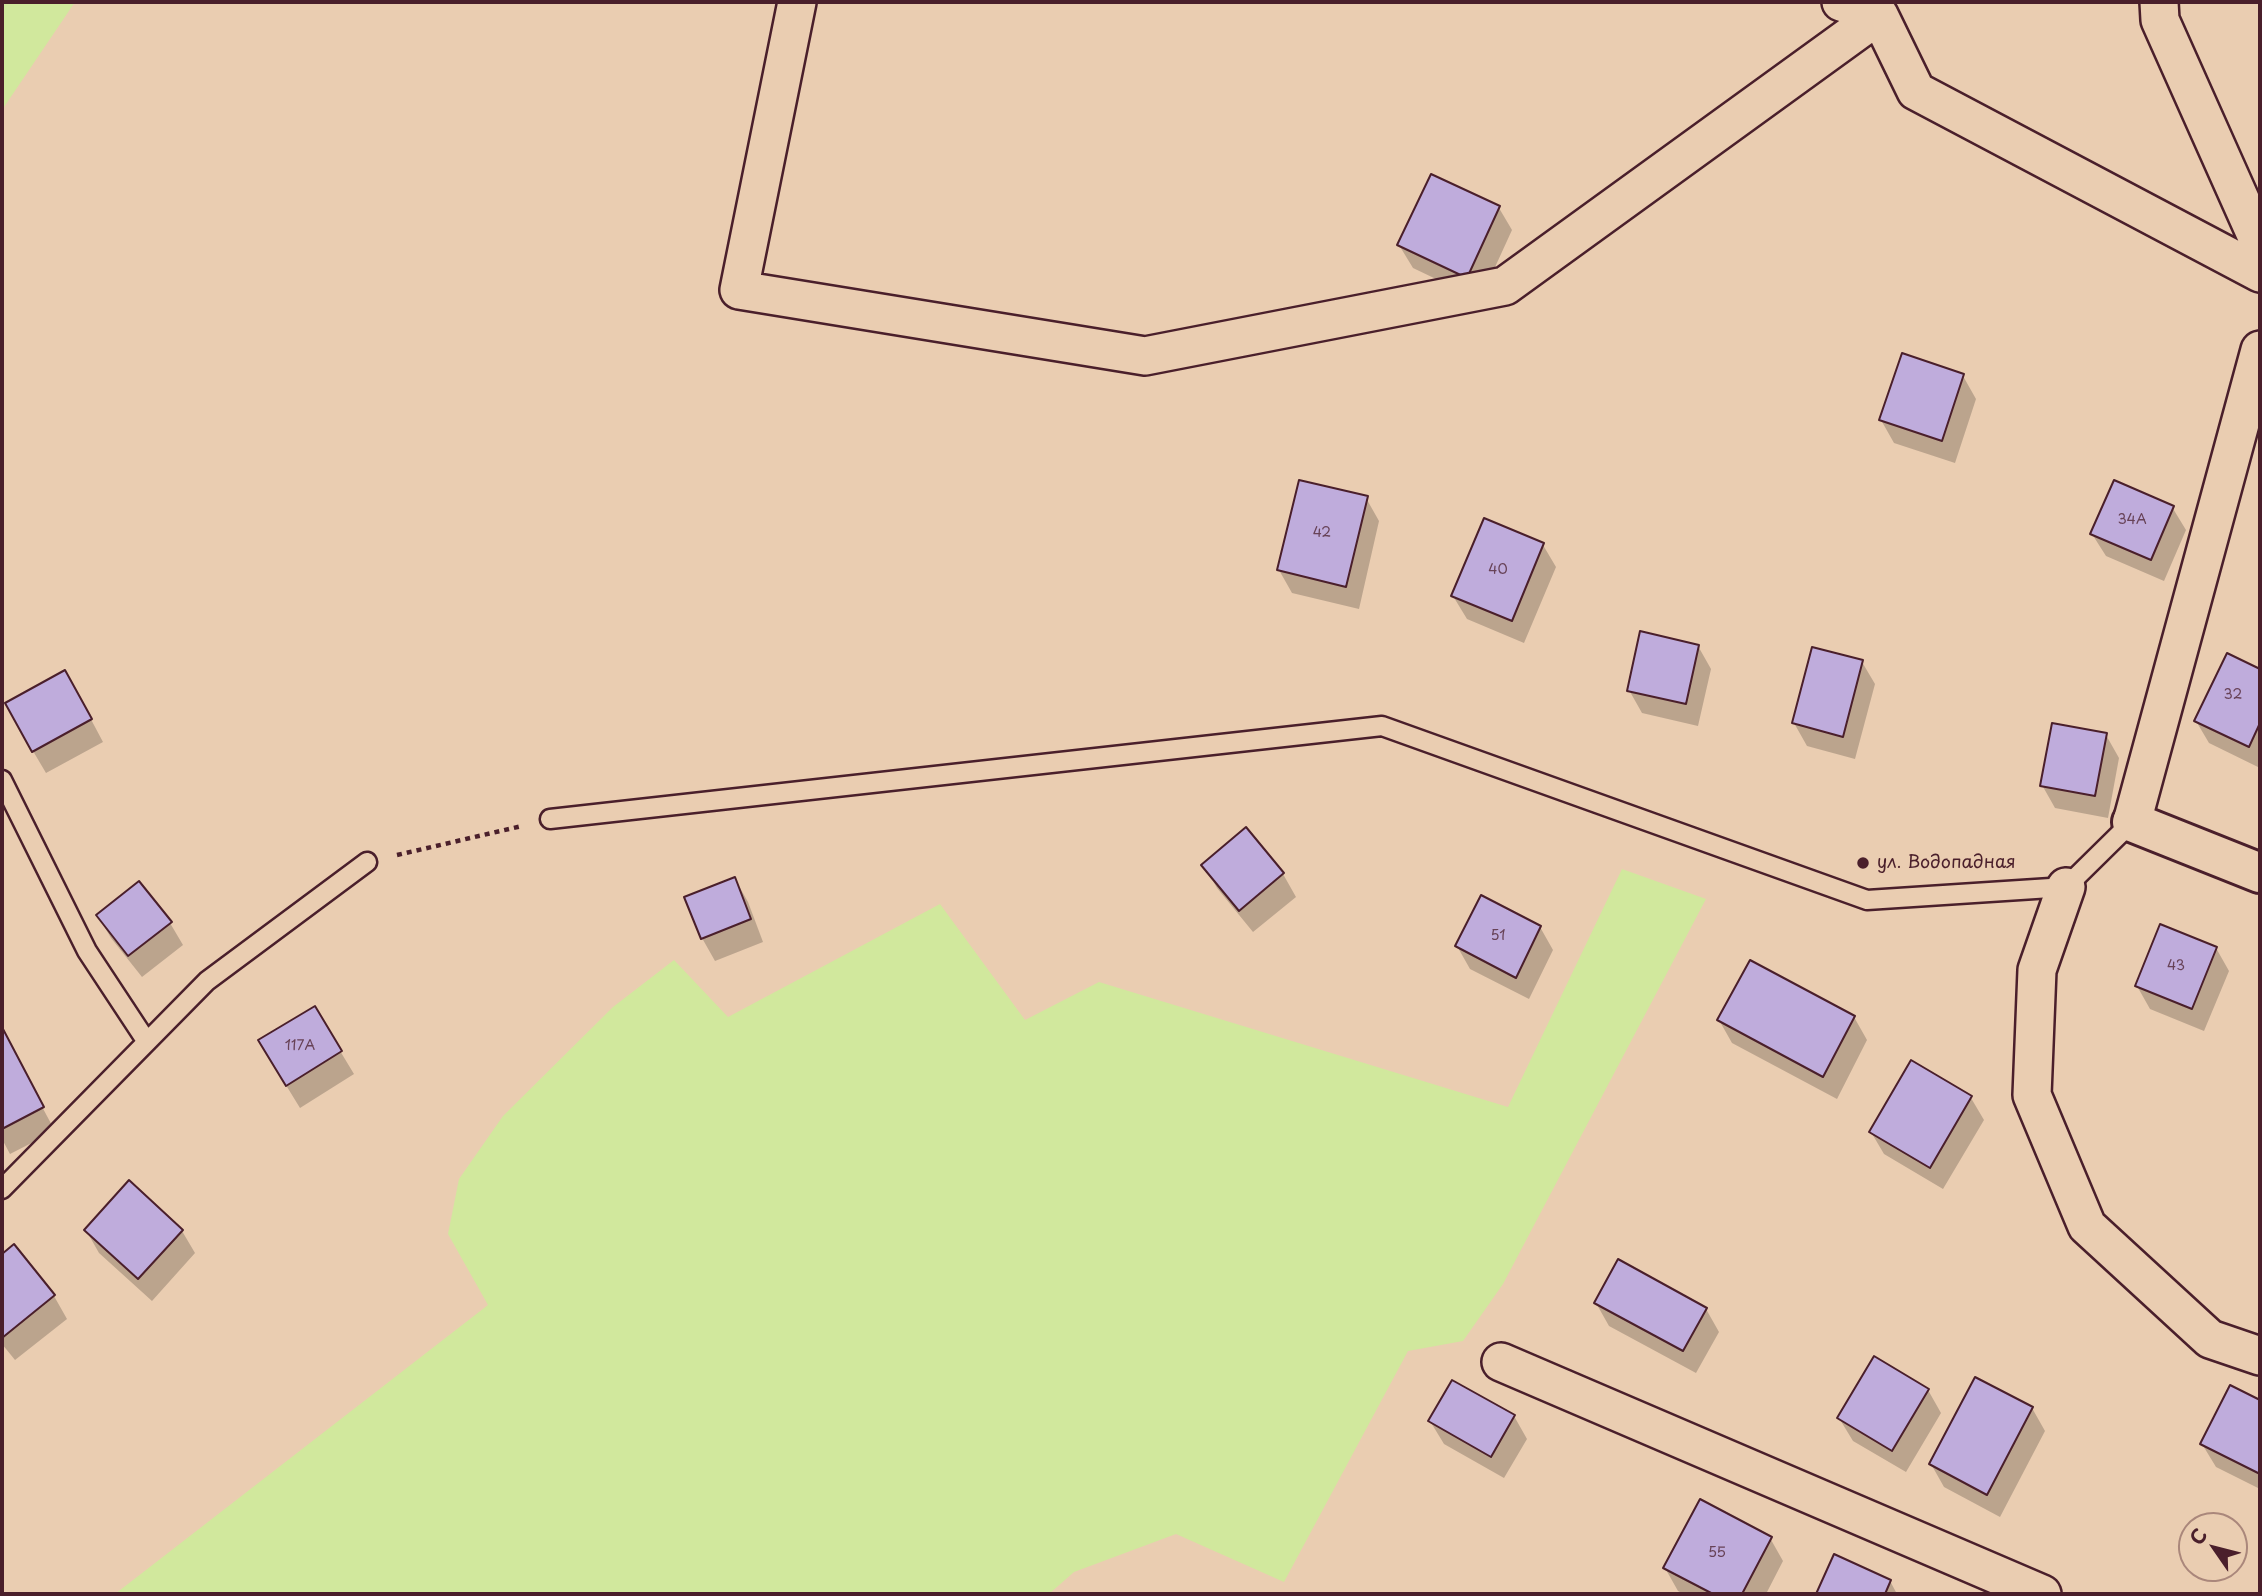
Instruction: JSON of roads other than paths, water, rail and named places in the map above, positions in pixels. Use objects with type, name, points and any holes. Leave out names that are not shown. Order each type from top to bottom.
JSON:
[{"type":"street","points":[[797,2],[739,290],[1145,356],[1505,286],[1879,15]]},
{"type":"street","points":[[1841,2],[1879,15],[1916,91],[2260,273]]},
{"type":"street","points":[[2159,2],[2160,20],[2260,244]]},
{"type":"street","points":[[2260,350],[2132,822],[2260,873]]},
{"type":"street","points":[[2066,887],[2037,970],[2032,1095],[2087,1226],[2210,1339],[2260,1356]]},
{"type":"street","points":[[1501,1362],[2042,1594]]},
{"type":"lane","points":[[550,819],[1382,726],[1867,900],[2066,887],[2132,822]]},
{"type":"lane","points":[[2,780],[87,951],[147,1042]]},
{"type":"lane","points":[[2,1189],[207,981],[367,862]]},
{"type":"place","name":"ул. Водопадная","points":[[1863,863]]}]
